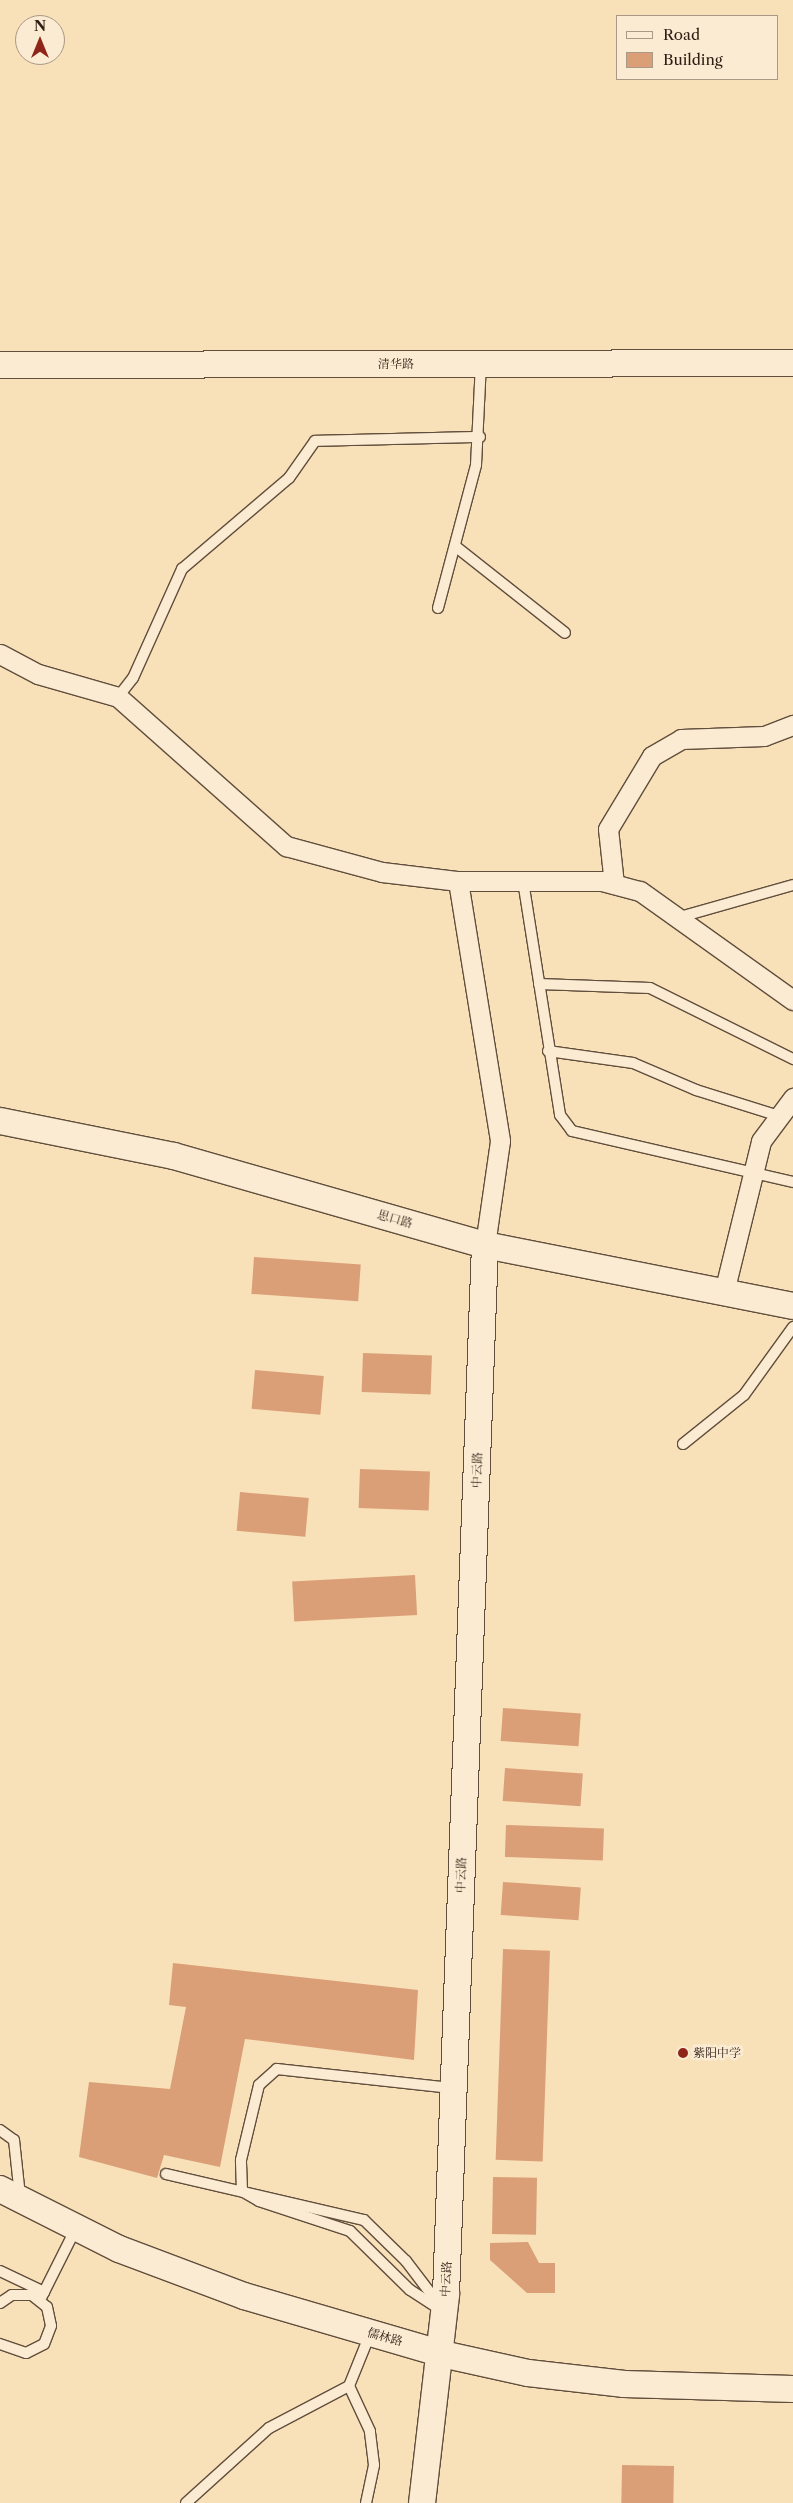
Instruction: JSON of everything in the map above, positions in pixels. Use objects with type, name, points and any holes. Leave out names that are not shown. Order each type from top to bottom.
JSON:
[{"type":"street","name":"清华路","points":[[0,365],[793,362]]},
{"type":"street","points":[[0,654],[38,674],[118,697],[286,846],[382,872],[458,881],[614,884],[640,891],[680,917],[793,1000]]},
{"type":"street","points":[[614,884],[608,829],[652,756],[681,739],[764,736],[793,725]]},
{"type":"street","points":[[458,881],[500,1141],[485,1245]]},
{"type":"street","points":[[724,1292],[751,1175],[761,1141],[793,1098]]},
{"type":"street","name":"思口路","points":[[0,1121],[174,1156],[485,1245],[793,1306]]},
{"type":"street","name":"中云路","points":[[422,2503],[442,2354],[454,2088],[485,1245]]},
{"type":"street","name":"儒林路","points":[[10,2194],[119,2249],[244,2296],[442,2354],[528,2373],[624,2384],[793,2389]]},
{"type":"lane","points":[[438,608],[480,437],[480,364]]},
{"type":"lane","points":[[118,697],[134,678],[182,569],[289,478],[315,441],[480,437]]},
{"type":"lane","points":[[454,546],[566,633]]},
{"type":"lane","points":[[523,881],[548,1051],[560,1115],[572,1131],[751,1175],[793,1182]]},
{"type":"lane","points":[[680,917],[793,885]]},
{"type":"lane","points":[[539,984],[650,988],[793,1059]]},
{"type":"lane","points":[[548,1051],[633,1062],[696,1090],[780,1116]]},
{"type":"lane","points":[[683,1444],[744,1395],[793,1327]]},
{"type":"lane","points":[[242,2191],[241,2160],[257,2091],[268,2073],[277,2069],[454,2088]]},
{"type":"lane","points":[[0,2130],[14,2140],[10,2194]]},
{"type":"lane","points":[[166,2174],[364,2220],[406,2261],[444,2312]]},
{"type":"lane","points":[[242,2191],[259,2201],[350,2231],[410,2290],[444,2312]]},
{"type":"lane","points":[[42,2296],[76,2227]]},
{"type":"lane","points":[[0,2271],[42,2296],[52,2326],[44,2344],[26,2353],[0,2344]]},
{"type":"lane","points":[[0,2303],[22,2293],[42,2296]]},
{"type":"lane","points":[[186,2503],[269,2428],[349,2386],[370,2333]]},
{"type":"lane","points":[[349,2386],[370,2431],[374,2465],[366,2503]]},
{"type":"building","points":[[254,1257],[361,1264],[358,1301],[251,1294]]},
{"type":"building","points":[[363,1353],[432,1355],[431,1394],[362,1392]]},
{"type":"building","points":[[255,1370],[324,1376],[320,1415],[252,1409]]},
{"type":"building","points":[[360,1469],[430,1471],[429,1510],[359,1508]]},
{"type":"building","points":[[240,1492],[309,1498],[305,1537],[237,1531]]},
{"type":"building","points":[[415,1575],[417,1615],[294,1621],[292,1581]]},
{"type":"building","points":[[503,1708],[581,1713],[579,1746],[501,1741]]},
{"type":"building","points":[[505,1768],[583,1773],[581,1806],[503,1801]]},
{"type":"building","points":[[506,1825],[604,1828],[603,1860],[505,1857]]},
{"type":"building","points":[[503,1882],[581,1887],[579,1920],[501,1915]]},
{"type":"building","points":[[503,1949],[550,1951],[543,2162],[496,2160]]},
{"type":"building","points":[[173,1963],[418,1990],[414,2060],[245,2039],[220,2167],[164,2155],[157,2178],[79,2157],[89,2082],[170,2089],[186,2007],[169,2005]]},
{"type":"building","points":[[493,2177],[537,2178],[536,2235],[492,2234]]},
{"type":"building","points":[[528,2242],[539,2263],[555,2263],[555,2293],[527,2293],[490,2260],[490,2243]]},
{"type":"building","points":[[622,2465],[674,2466],[673,2503],[621,2503]]},
{"type":"place","name":"紫阳中学","points":[[683,2053]]}]
